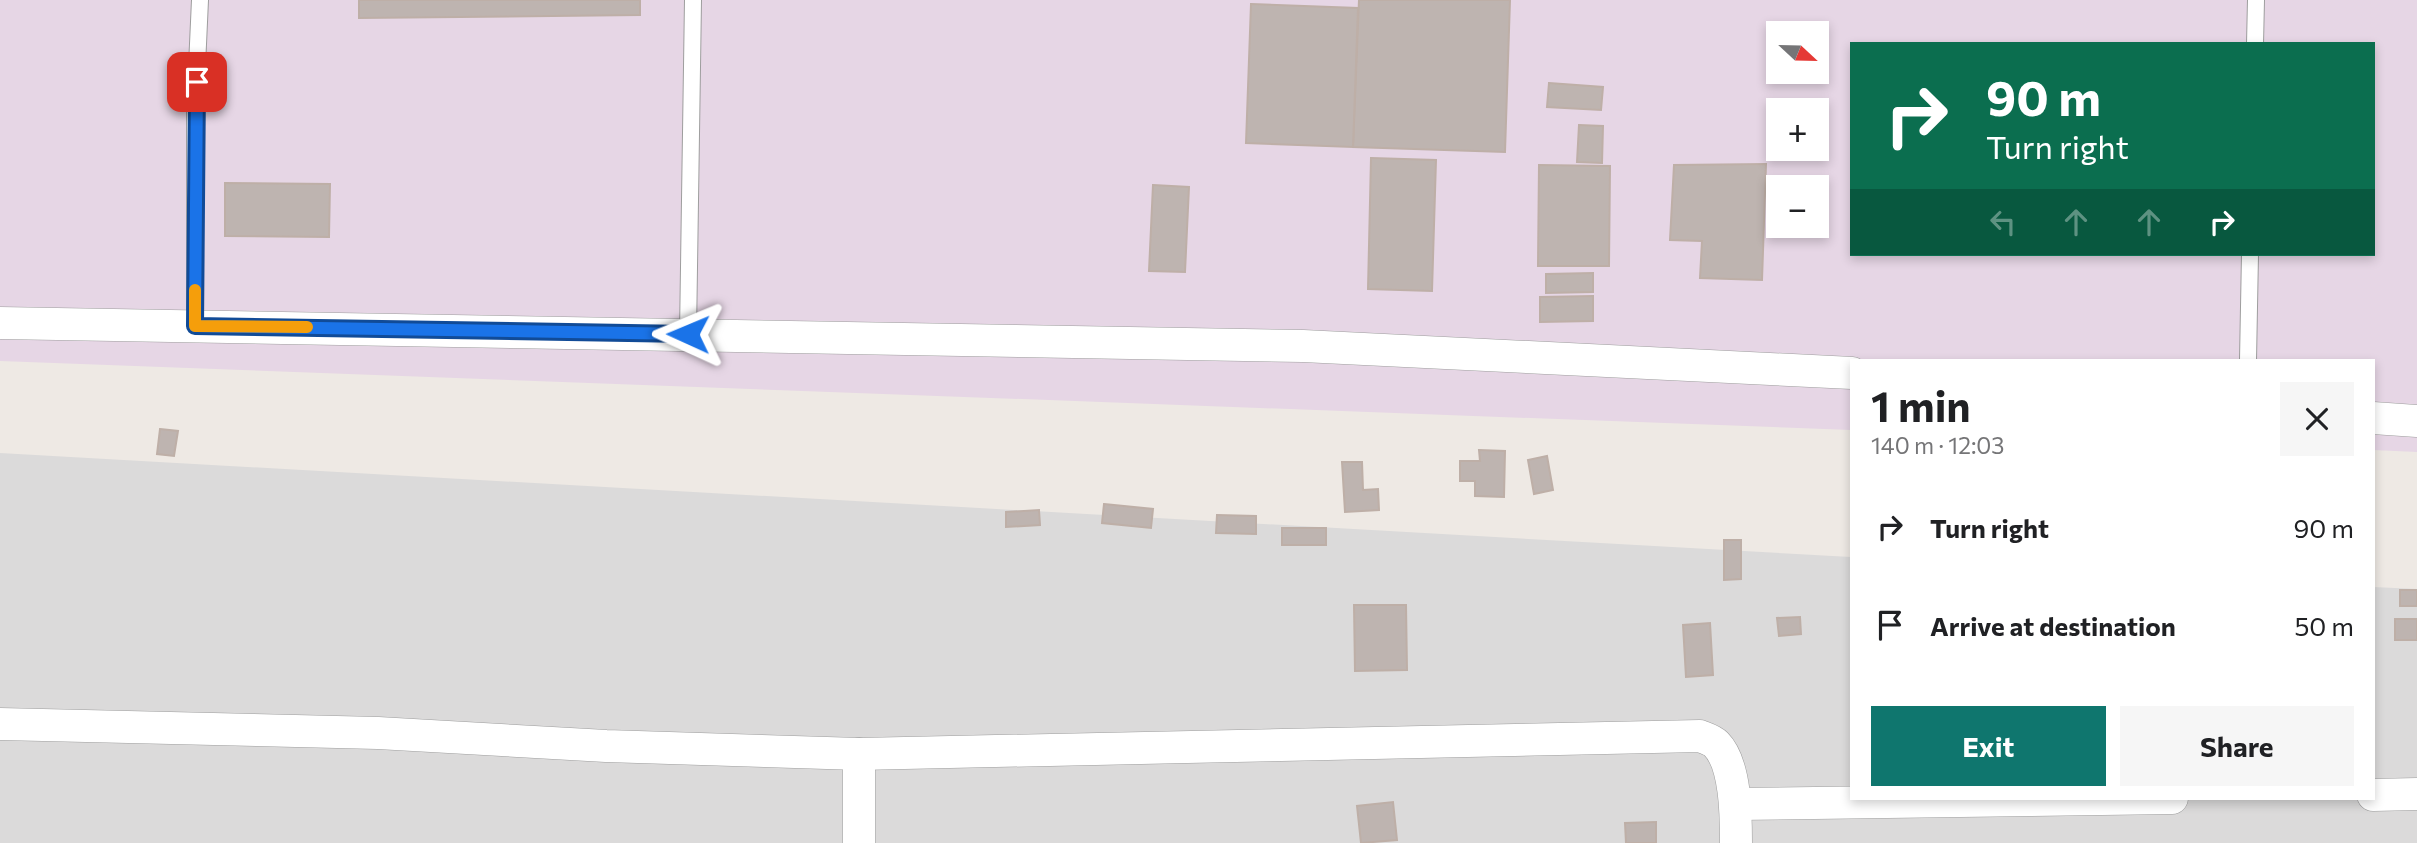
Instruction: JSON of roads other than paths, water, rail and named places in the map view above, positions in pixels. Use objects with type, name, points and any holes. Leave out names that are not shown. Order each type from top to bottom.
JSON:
[{"type":"street","points":[[0,323],[1303,346],[1850,373]]},
{"type":"street","points":[[2375,418],[2417,422]]},
{"type":"street","points":[[0,724],[378,733],[606,746],[859,754],[1700,736],[1715,743],[1726,762],[1736,804],[1736,843]]},
{"type":"street","points":[[859,754],[859,843]]},
{"type":"street","points":[[2375,795],[2417,794]]},
{"type":"street","points":[[1736,804],[2027,800]]},
{"type":"lane","points":[[195,326],[195,110],[200,0]]},
{"type":"lane","points":[[688,334],[693,0]]},
{"type":"lane","points":[[2255,42],[2256,0]]},
{"type":"lane","points":[[2248,359],[2250,256]]}]
